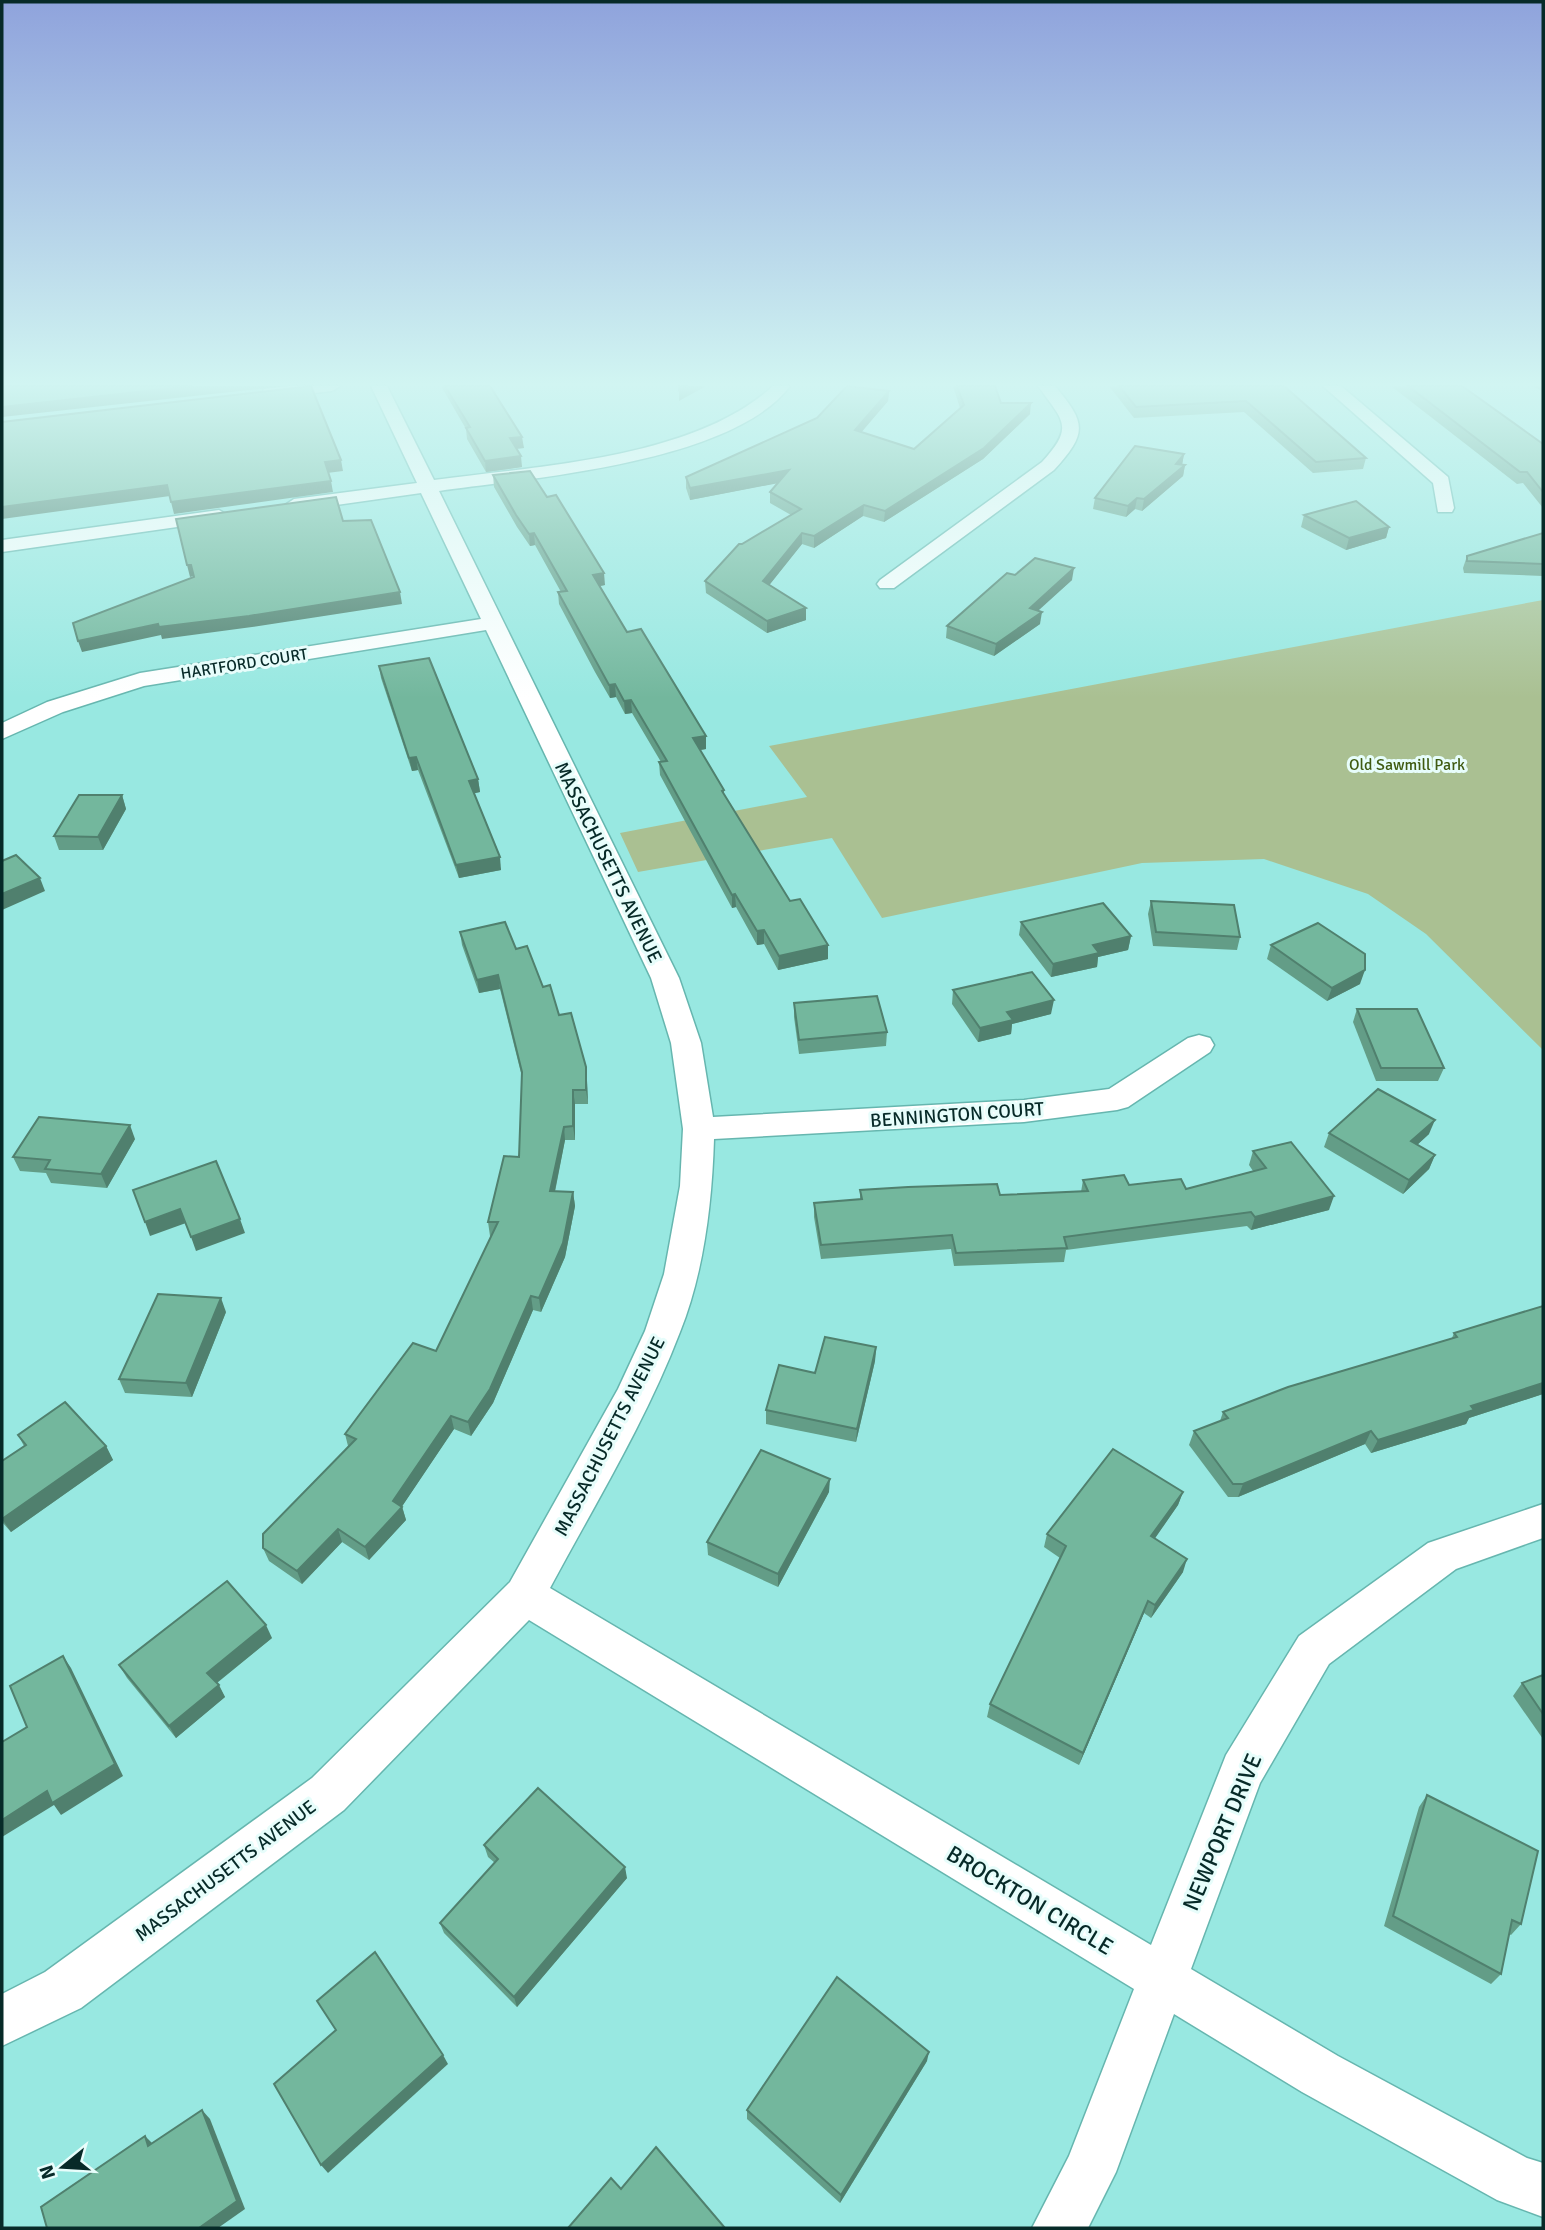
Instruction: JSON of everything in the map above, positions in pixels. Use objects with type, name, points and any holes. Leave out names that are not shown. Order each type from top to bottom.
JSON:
[{"type":"street","points":[[272,509],[405,490]]},
{"type":"street","name":"MASSACHUSETTS AVENUE","points":[[2,2021],[63,1990],[328,1794],[525,1595],[633,1396],[663,1331],[681,1274],[690,1229],[699,1129],[686,1043],[666,978],[428,490]]},
{"type":"street","points":[[887,584],[1015,490]]},
{"type":"street","points":[[1444,490],[1445,508]]},
{"type":"street","points":[[2,546],[232,514]]},
{"type":"street","name":"HARTFORD COURT","points":[[2,732],[55,707],[140,680],[493,623]]},
{"type":"street","name":"BENNINGTON COURT","points":[[699,1129],[1024,1111],[1118,1099],[1199,1045]]},
{"type":"street","name":"NEWPORT DRIVE","points":[[1059,2228],[1089,2172],[1242,1772],[1314,1650],[1442,1556],[1543,1521]]},
{"type":"street","name":"BROCKTON CIRCLE","points":[[525,1595],[1320,2074],[1516,2180],[1543,2190]]},
{"type":"green space","name":"Old Sawmill Park","points":[[1543,600],[1543,1050],[1426,934],[1368,894],[1264,859],[1142,863],[882,918],[832,838],[638,872],[620,833],[807,797],[769,746]]},
{"type":"building","points":[[2,490],[129,490],[2,507]]},
{"type":"building","points":[[168,490],[262,490],[171,502]]},
{"type":"building","points":[[502,490],[542,490],[547,497],[556,495],[604,573],[593,575],[627,632],[641,629],[706,736],[693,738],[724,790],[722,791],[790,901],[800,899],[828,945],[779,956],[764,930],[757,931],[735,894],[732,895],[659,762],[667,761],[631,700],[624,701],[615,684],[609,685],[558,592],[567,591],[534,533],[529,534]]},
{"type":"building","points":[[918,490],[885,511],[864,505],[814,536],[802,533],[763,581],[806,608],[767,621],[705,581],[739,544],[801,509],[770,492]]},
{"type":"building","points":[[1101,490],[1155,490],[1144,499],[1137,498],[1128,506],[1095,498]]},
{"type":"building","points":[[336,497],[343,521],[371,520],[400,592],[249,616],[159,627],[158,624],[78,641],[73,623],[194,577],[191,565],[187,565],[176,519]]},
{"type":"building","points":[[1356,501],[1389,527],[1349,538],[1304,515]]},
{"type":"building","points":[[1543,533],[1543,564],[1467,561],[1467,556]]},
{"type":"building","points":[[1035,558],[1074,568],[1030,608],[1042,612],[996,644],[947,626],[1007,573],[1015,575]]},
{"type":"building","points":[[429,658],[478,779],[469,781],[500,857],[456,865],[416,757],[409,758],[379,666]]},
{"type":"building","points":[[79,795],[122,795],[98,837],[54,836]]},
{"type":"building","points":[[16,855],[40,878],[2,894],[2,861]]},
{"type":"building","points":[[1151,901],[1234,905],[1240,937],[1156,932]]},
{"type":"building","points":[[1103,903],[1131,936],[1093,945],[1099,953],[1053,964],[1021,922]]},
{"type":"building","points":[[505,922],[516,949],[527,946],[543,987],[550,985],[559,1015],[571,1013],[586,1067],[586,1090],[573,1090],[573,1126],[564,1127],[550,1191],[573,1192],[563,1243],[539,1298],[531,1296],[490,1389],[468,1422],[451,1416],[393,1501],[402,1507],[365,1547],[338,1529],[297,1571],[263,1548],[263,1534],[356,1439],[345,1434],[413,1343],[436,1351],[498,1222],[488,1222],[504,1156],[519,1157],[522,1072],[498,975],[477,980],[460,932]]},
{"type":"building","points":[[1318,923],[1365,954],[1365,970],[1332,988],[1271,945]]},
{"type":"building","points":[[1032,972],[1054,1000],[1007,1012],[1013,1020],[980,1028],[953,990]]},
{"type":"building","points":[[877,996],[887,1032],[799,1040],[794,1003]]},
{"type":"building","points":[[1357,1009],[1417,1009],[1444,1068],[1381,1068]]},
{"type":"building","points":[[1378,1089],[1435,1120],[1411,1141],[1435,1155],[1409,1180],[1329,1133]]},
{"type":"building","points":[[39,1117],[130,1125],[101,1174],[45,1169],[50,1160],[13,1157]]},
{"type":"building","points":[[1291,1142],[1334,1196],[1255,1217],[1251,1212],[1064,1237],[1067,1248],[956,1253],[952,1235],[821,1245],[814,1203],[862,1199],[860,1190],[997,1184],[1000,1195],[1088,1191],[1083,1180],[1124,1175],[1129,1185],[1181,1179],[1186,1189],[1266,1168],[1253,1151]]},
{"type":"building","points":[[216,1161],[240,1219],[191,1237],[180,1209],[145,1222],[133,1190]]},
{"type":"building","points":[[158,1294],[221,1298],[186,1383],[119,1379]]},
{"type":"building","points":[[1543,1306],[1543,1383],[1471,1406],[1474,1410],[1378,1440],[1371,1431],[1243,1484],[1233,1484],[1194,1431],[1228,1418],[1223,1412],[1288,1387],[1457,1337],[1454,1333]]},
{"type":"building","points":[[825,1337],[876,1347],[857,1429],[766,1410],[779,1365],[815,1373]]},
{"type":"building","points":[[65,1402],[106,1446],[2,1519],[2,1461],[26,1445],[18,1435]]},
{"type":"building","points":[[1113,1449],[1183,1492],[1151,1536],[1187,1559],[1155,1605],[1148,1601],[1083,1753],[990,1704],[1066,1546],[1047,1534]]},
{"type":"building","points":[[761,1450],[830,1479],[778,1574],[707,1542]]},
{"type":"building","points":[[227,1581],[266,1625],[207,1673],[219,1685],[169,1726],[119,1665]]},
{"type":"building","points":[[63,1656],[115,1764],[52,1803],[47,1791],[2,1820],[2,1742],[27,1727],[10,1686]]},
{"type":"building","points":[[1543,1675],[1543,1714],[1522,1683]]},
{"type":"building","points":[[538,1788],[625,1867],[514,1997],[440,1923],[498,1859],[484,1845]]},
{"type":"building","points":[[1427,1795],[1538,1851],[1521,1924],[1512,1920],[1501,1974],[1393,1916]]},
{"type":"building","points":[[375,1952],[443,2055],[321,2165],[274,2084],[336,2030],[317,2001]]},
{"type":"building","points":[[837,1977],[929,2052],[841,2195],[747,2110]]},
{"type":"building","points":[[202,2110],[237,2201],[199,2228],[47,2228],[41,2207],[145,2136],[148,2146]]},
{"type":"building","points":[[656,2147],[725,2228],[568,2228],[611,2178],[621,2189]]}]
